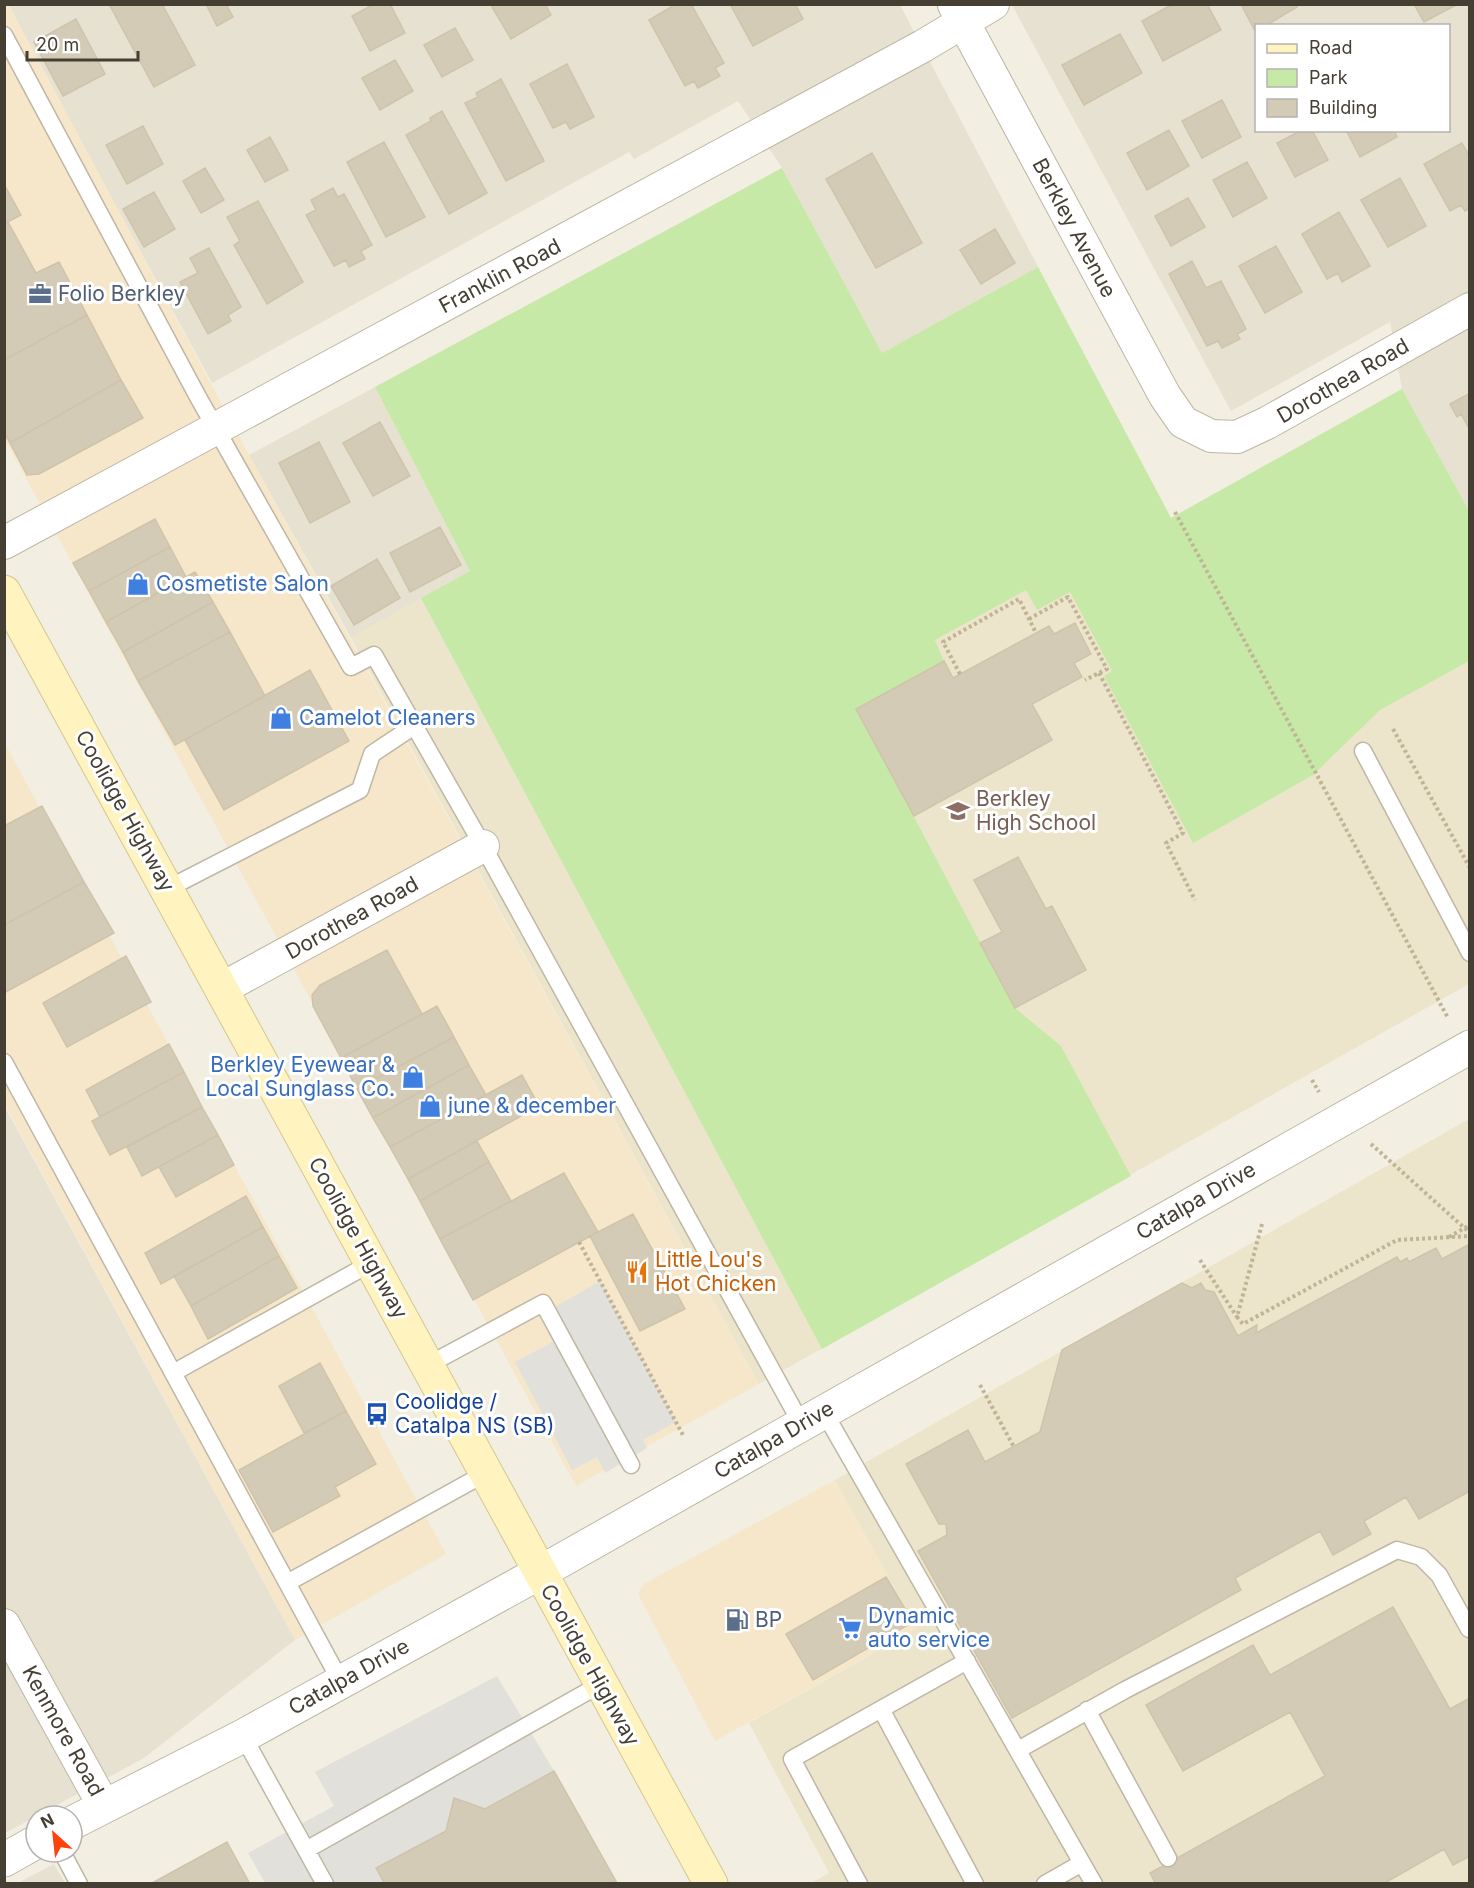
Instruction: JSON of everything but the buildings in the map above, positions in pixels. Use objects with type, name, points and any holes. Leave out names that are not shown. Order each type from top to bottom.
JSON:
[{"type":"main road","name":"Coolidge Highway","points":[[4,592],[373,1262],[539,1573],[711,1884]]},
{"type":"street","name":"Franklin Road","points":[[4,543],[663,188],[958,13],[993,4]]},
{"type":"street","name":"Berkley Avenue","points":[[958,13],[1165,396],[1183,422],[1211,436]]},
{"type":"street","name":"Dorothea Road","points":[[1211,436],[1237,437],[1268,423],[1470,309]]},
{"type":"street","name":"Dorothea Road","points":[[221,989],[483,846]]},
{"type":"street","name":"Catalpa Drive","points":[[84,1817],[243,1736],[539,1573],[813,1418],[1460,1034]]},
{"type":"street","name":"Kenmore Road","points":[[4,1625],[104,1806]]},
{"type":"street","points":[[4,1860],[24,1849]]},
{"type":"lane","points":[[4,35],[215,428],[351,667],[374,655],[813,1418],[967,1661],[1094,1884]]},
{"type":"lane","points":[[167,889],[360,790],[372,754],[414,726]]},
{"type":"lane","points":[[1363,751],[1470,953]]},
{"type":"lane","points":[[4,1062],[341,1682]]},
{"type":"lane","points":[[173,1373],[373,1262]]},
{"type":"lane","points":[[428,1365],[543,1303],[631,1466]]},
{"type":"lane","points":[[287,1582],[486,1473]]},
{"type":"lane","points":[[1018,1750],[1087,1710],[1397,1550],[1421,1557],[1439,1575],[1469,1629]]},
{"type":"lane","points":[[859,1884],[792,1759],[967,1661]]},
{"type":"lane","points":[[306,1850],[601,1684]]},
{"type":"lane","points":[[881,1709],[975,1884]]},
{"type":"lane","points":[[1087,1710],[1168,1858]]},
{"type":"lane","points":[[243,1736],[325,1884]]},
{"type":"lane","points":[[1045,1884],[1082,1863]]},
{"type":"lane","points":[[68,1864],[79,1884]]},
{"type":"path","points":[[1174,512],[1460,1034]]},
{"type":"path","points":[[1029,619],[1068,597],[1107,669],[1085,680]]},
{"type":"path","points":[[960,675],[943,642],[1019,599],[1036,633]]},
{"type":"path","points":[[1099,674],[1183,833],[1166,843],[1196,900]]},
{"type":"path","points":[[1393,729],[1470,868]]},
{"type":"path","points":[[1364,1137],[1470,1234]]},
{"type":"path","points":[[1238,1317],[1263,1224]]},
{"type":"path","points":[[1448,1237],[1470,1225]]},
{"type":"path","points":[[1200,1260],[1243,1324],[1397,1240],[1470,1234]]},
{"type":"path","points":[[579,1242],[684,1437]]},
{"type":"path","points":[[980,1385],[1014,1447]]},
{"type":"shaded area","points":[[4,5],[9,5],[249,455],[759,1384],[576,1486],[5,440]]},
{"type":"shaded area","points":[[7,5],[900,5],[1038,267],[882,353],[782,168],[738,101],[634,159],[629,152],[212,383]]},
{"type":"shaded area","points":[[1012,5],[1469,5],[1469,511],[1402,389],[1390,322],[1231,411]]},
{"type":"shaded area","name":"Berkley High School","points":[[782,168],[882,353],[1038,267],[1171,518],[1402,389],[1469,511],[1469,984],[759,1384],[351,638],[470,571],[375,387]]},
{"type":"shaded area","points":[[375,387],[470,571],[351,638],[249,455]]},
{"type":"shaded area","points":[[4,742],[446,1554],[295,1640],[5,1105]]},
{"type":"shaded area","points":[[4,1105],[295,1640],[144,1758],[59,1804],[24,1804],[24,1823],[5,1833]]},
{"type":"shaded area","points":[[1469,1119],[1469,1883],[811,1883],[829,1873],[749,1723],[917,1629],[835,1480]]},
{"type":"shaded area","points":[[600,1281],[676,1422],[643,1440],[647,1448],[605,1473],[597,1457],[572,1470],[515,1362],[562,1337],[548,1311]]},
{"type":"shaded area","points":[[835,1480],[917,1629],[715,1741],[638,1594],[644,1584]]},
{"type":"shaded area","points":[[497,1676],[554,1771],[485,1809],[455,1799],[446,1831],[377,1868],[385,1883],[265,1883],[248,1853],[334,1806],[315,1772]]},
{"type":"shaded area","points":[[54,1864],[65,1883],[18,1883]]},
{"type":"green space","name":"Berkley High School","points":[[782,168],[882,353],[1038,267],[1171,518],[1402,389],[1469,511],[1469,661],[1380,710],[1313,775],[1193,843],[1104,676],[1112,671],[1070,592],[1037,610],[1026,590],[935,640],[944,661],[857,709],[1015,1008],[1061,1046],[1131,1176],[822,1349],[421,598],[470,571],[375,387]]},
{"type":"place","name":"Folio Berkley","points":[[40,294]]},
{"type":"place","name":"Cosmetiste Salon","points":[[138,584]]},
{"type":"place","name":"Camelot Cleaners","points":[[281,718]]},
{"type":"place","name":"Berkley High School","points":[[958,811]]},
{"type":"place","name":"Berkley Eyewear & Local Sunglass Co.","points":[[413,1077]]},
{"type":"place","name":"june & december","points":[[430,1106]]},
{"type":"place","name":"Little Lou's Hot Chicken","points":[[637,1272]]},
{"type":"place","name":"Coolidge / Catalpa NS (SB)","points":[[377,1414]]},
{"type":"place","name":"BP","points":[[737,1620]]},
{"type":"place","name":"Dynamic auto service","points":[[850,1628]]}]
